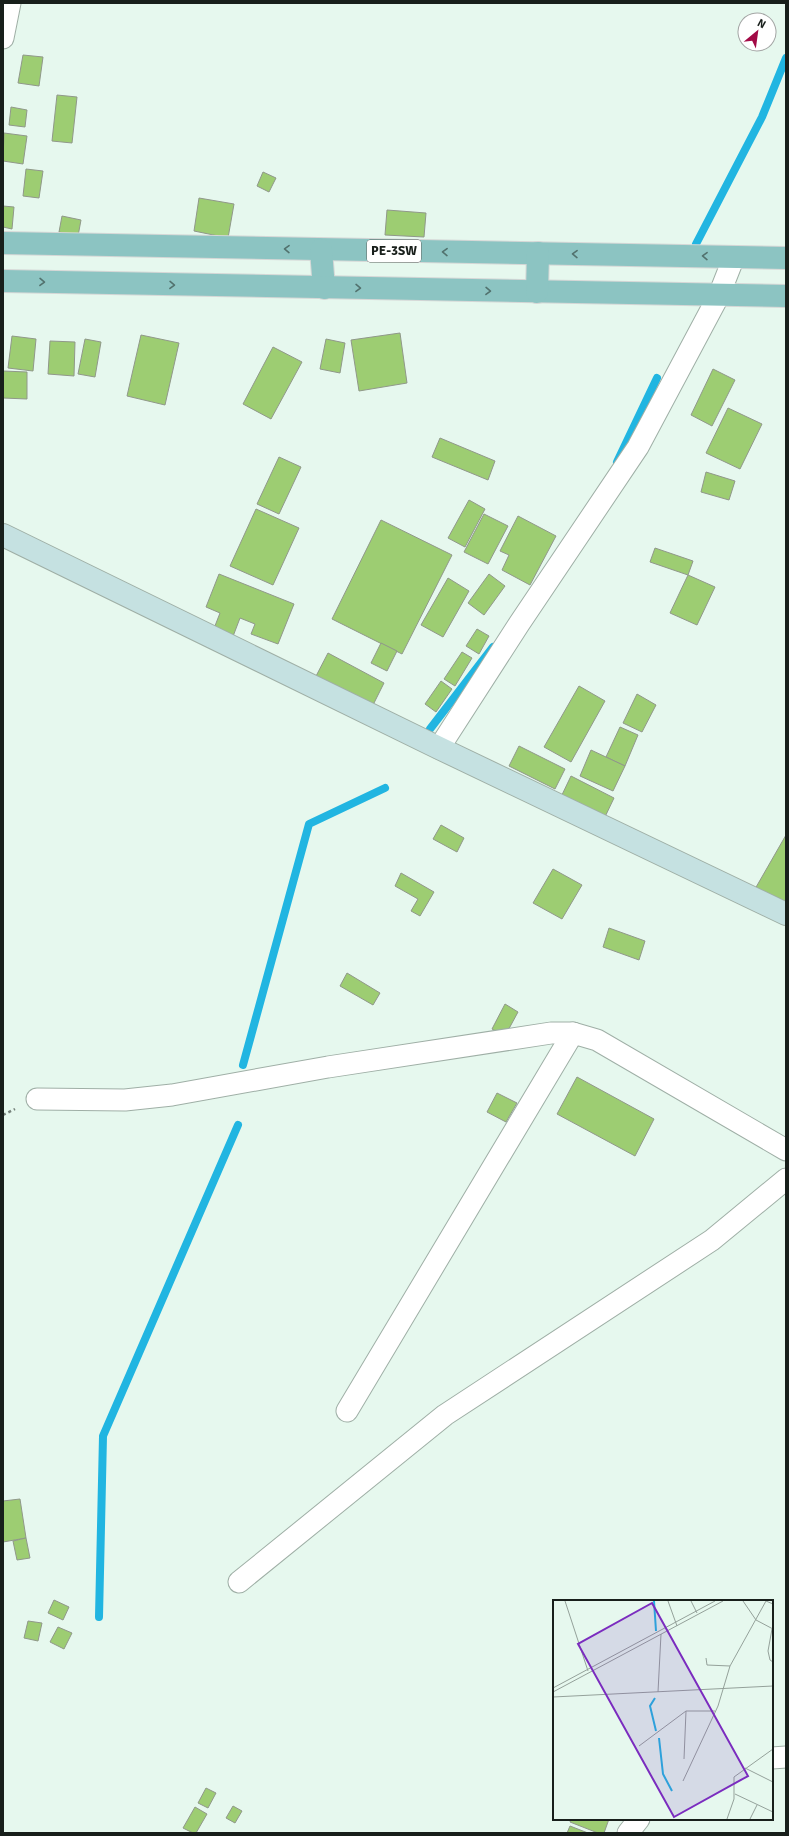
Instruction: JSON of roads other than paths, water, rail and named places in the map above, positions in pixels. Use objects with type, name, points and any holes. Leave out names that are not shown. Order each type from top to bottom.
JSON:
[{"type":"main road","name":"PE-3SW","points":[[3,243],[786,258]]},
{"type":"main road","points":[[321,250],[324,288]]},
{"type":"main road","points":[[537,292],[538,254]]},
{"type":"main road","points":[[3,281],[786,296]]},
{"type":"street","points":[[3,38],[10,3]]},
{"type":"street","points":[[439,748],[519,624],[638,447],[719,295],[734,257]]},
{"type":"street","points":[[3,535],[439,748],[786,914]]},
{"type":"street","points":[[347,1411],[573,1033]]},
{"type":"street","points":[[37,1099],[126,1100],[172,1095],[336,1066],[551,1034],[573,1033],[596,1040],[786,1150]]},
{"type":"street","points":[[239,1582],[445,1415],[712,1240],[786,1179]]},
{"type":"street","points":[[773,1758],[786,1757]]},
{"type":"street","points":[[628,1833],[638,1820]]},
{"type":"waterway","points":[[696,244],[762,117],[786,58]]},
{"type":"waterway","points":[[617,462],[657,378]]},
{"type":"waterway","points":[[430,729],[493,647]]},
{"type":"waterway","points":[[243,1065],[309,824],[385,788]]},
{"type":"waterway","points":[[99,1617],[103,1436],[238,1125]]}]
